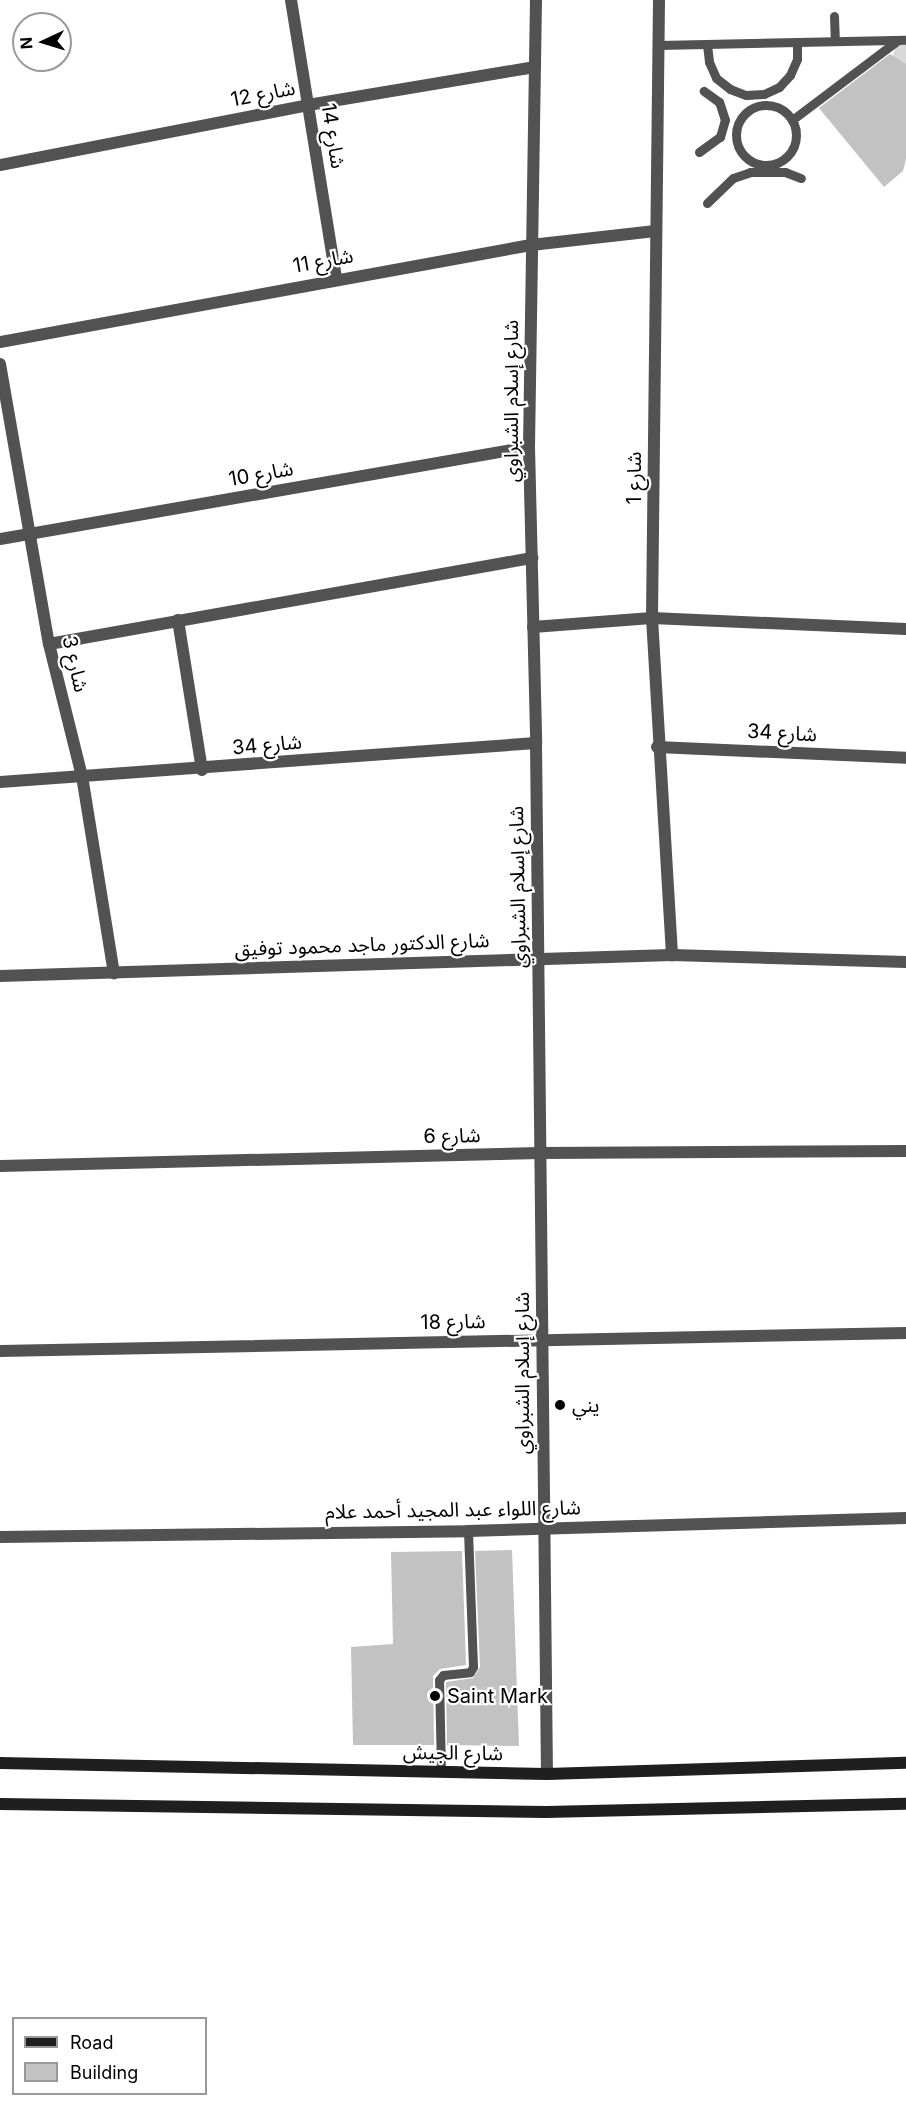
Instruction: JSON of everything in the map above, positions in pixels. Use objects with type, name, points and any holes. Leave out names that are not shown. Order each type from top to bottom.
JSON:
[{"type":"street","name":"شارع 14","points":[[291,0],[336,278]]},
{"type":"street","name":"شارع إسلام الشبراوي","points":[[536,0],[529,447],[536,743],[547,1774]]},
{"type":"street","name":"شارع 1","points":[[659,0],[652,618],[657,747],[672,955]]},
{"type":"street","name":"شارع 12","points":[[0,165],[308,105],[535,67]]},
{"type":"street","name":"شارع 11","points":[[0,342],[336,278],[531,245],[655,231]]},
{"type":"street","name":"شارع 3","points":[[0,364],[49,644],[82,776],[114,973]]},
{"type":"street","name":"شارع 10","points":[[0,539],[529,447]]},
{"type":"street","points":[[49,644],[532,558]]},
{"type":"street","points":[[533,627],[652,618],[906,629]]},
{"type":"street","points":[[178,620],[202,770]]},
{"type":"street","name":"شارع 34","points":[[0,782],[202,770],[536,743]]},
{"type":"street","name":"شارع 34","points":[[657,747],[906,758]]},
{"type":"street","name":"شارع الدكتور ماجد محمود توفيق","points":[[0,976],[672,955],[906,962]]},
{"type":"street","name":"شارع 6","points":[[0,1166],[540,1153],[906,1150]]},
{"type":"street","name":"شارع 18","points":[[0,1352],[906,1333]]},
{"type":"street","name":"شارع اللواء عبد المجيد أحمد علام","points":[[0,1537],[468,1531],[906,1518]]},
{"type":"street","name":"شارع الجيش","points":[[0,1763],[547,1774],[906,1763]]},
{"type":"street","points":[[0,1804],[546,1812],[906,1804]]},
{"type":"lane","points":[[834,16],[835,41]]},
{"type":"lane","points":[[658,45],[902,40]]},
{"type":"lane","points":[[792,120],[902,40]]},
{"type":"lane","points":[[707,45],[709,62],[723,84],[746,95],[764,94],[779,87],[790,75],[797,59],[797,42]]},
{"type":"lane","points":[[699,152],[720,137],[725,120],[719,102],[704,91]]},
{"type":"lane","points":[[764,94],[764,105]]},
{"type":"lane","points":[[707,203],[733,178],[768,167],[782,160],[792,149],[796,134],[792,120],[780,109],[764,105],[750,110],[740,121],[736,136],[741,151],[753,161],[768,167],[801,178]]},
{"type":"lane","points":[[725,120],[740,121]]},
{"type":"lane","points":[[441,1772],[439,1680],[443,1675],[470,1672],[473,1667],[468,1531]]},
{"type":"shaded area","points":[[906,43],[906,68],[893,56],[896,44]]},
{"type":"building","points":[[890,54],[906,64],[906,159],[903,171],[884,187],[819,108]]},
{"type":"building","points":[[512,1550],[519,1746],[447,1745],[446,1682],[473,1678],[480,1667],[475,1551]]},
{"type":"building","points":[[462,1551],[466,1665],[440,1669],[433,1676],[434,1745],[353,1745],[351,1647],[393,1644],[391,1552]]},
{"type":"place","name":"يني","points":[[560,1405]]},
{"type":"place","name":"Saint Mark","points":[[435,1696]]}]
